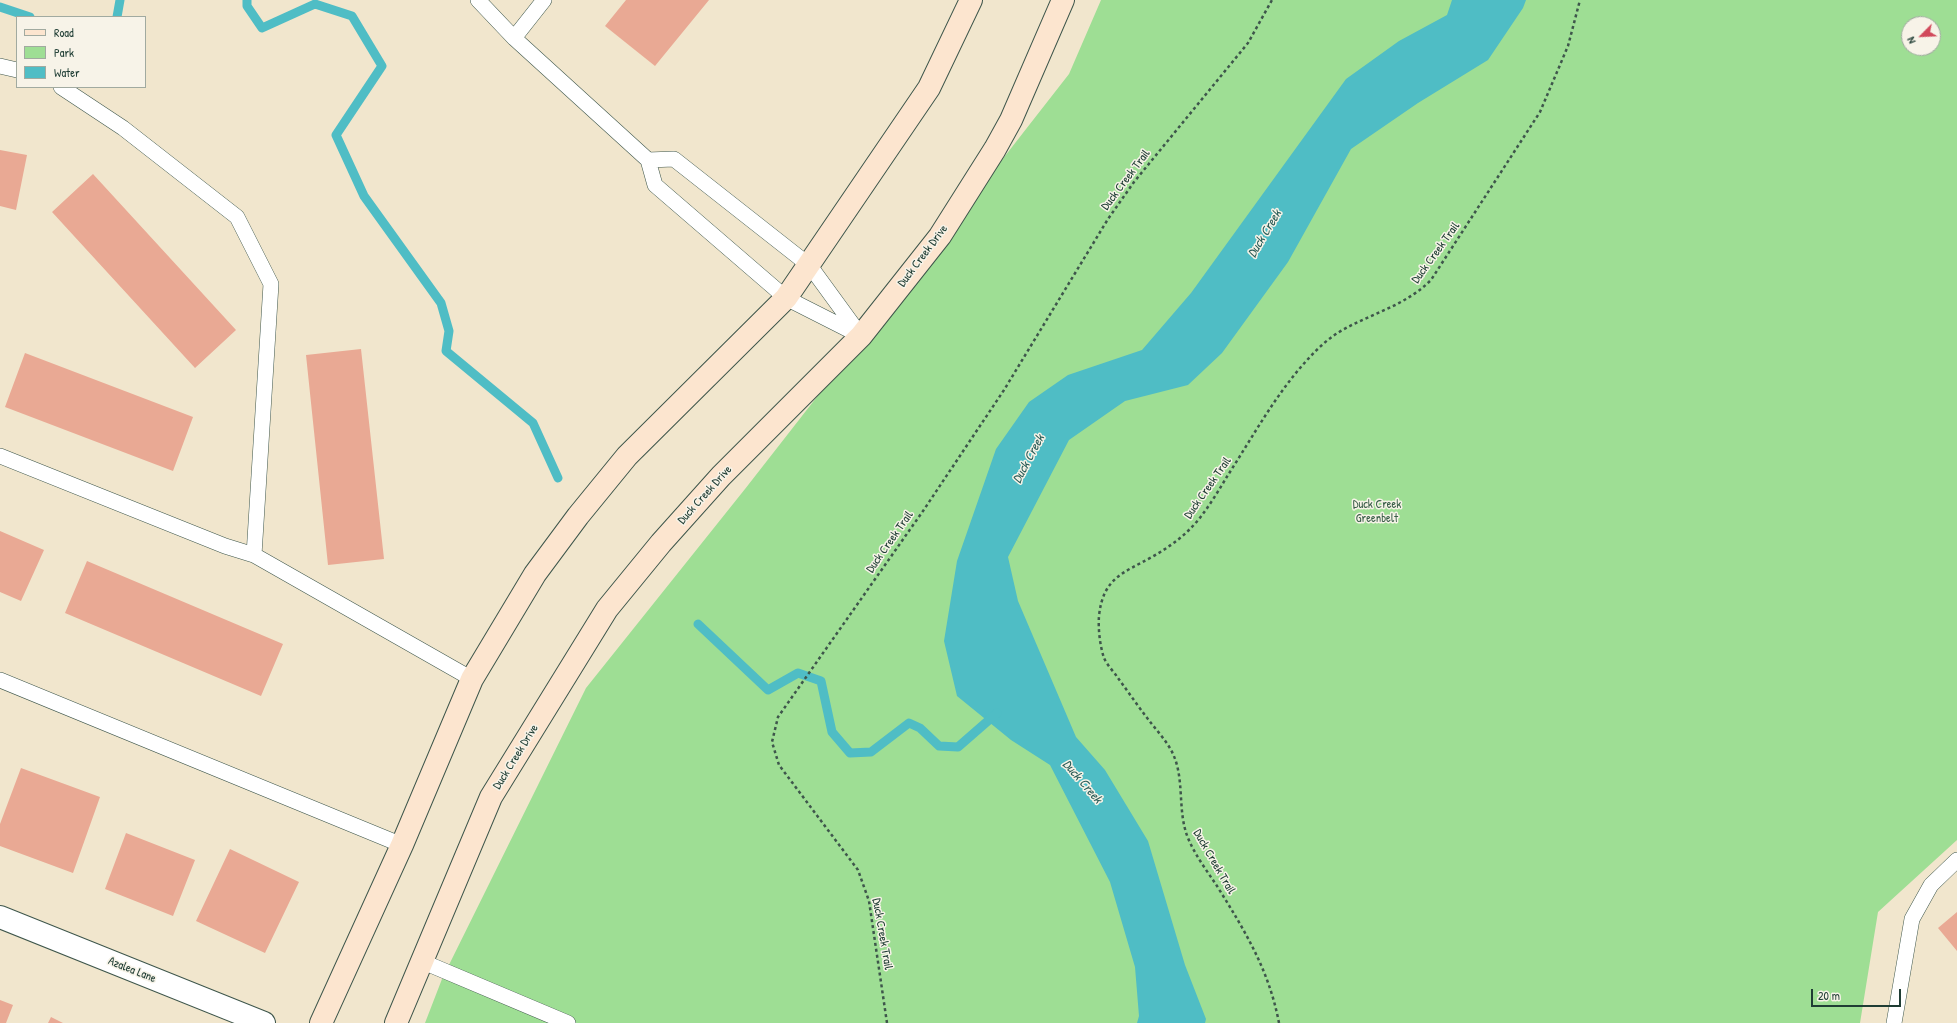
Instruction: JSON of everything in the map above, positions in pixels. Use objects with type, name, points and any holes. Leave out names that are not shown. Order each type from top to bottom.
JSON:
[{"type":"main road","points":[[321,1023],[402,845],[472,679],[535,574],[578,516],[627,456],[786,298],[810,266],[929,88],[971,0]]},
{"type":"main road","name":"Duck Creek Drive","points":[[396,1023],[491,797],[607,609],[721,476],[861,336],[940,236],[995,149],[1011,120],[1063,0]]},
{"type":"street","name":"Azalea Lane","points":[[0,917],[264,1023]]},
{"type":"lane","points":[[478,0],[514,38],[648,160],[655,185],[786,298],[861,336]]},
{"type":"lane","points":[[514,38],[544,0]]},
{"type":"lane","points":[[0,66],[16,70]]},
{"type":"lane","points":[[63,88],[124,128],[237,217],[271,284],[254,555]]},
{"type":"lane","points":[[648,160],[674,159],[810,266],[861,336]]},
{"type":"lane","points":[[0,456],[225,546],[254,555],[472,679]]},
{"type":"lane","points":[[0,680],[402,845]]},
{"type":"lane","points":[[1894,1023],[1912,919],[1930,885],[1957,860]]},
{"type":"lane","points":[[421,961],[568,1023]]},
{"type":"path","name":"Duck Creek Trail","points":[[887,1023],[869,902],[858,870],[780,765],[772,742],[778,717],[1004,390],[1108,218],[1134,182],[1248,43],[1272,0]]},
{"type":"path","name":"Duck Creek Trail","points":[[1279,1023],[1277,1009],[1259,958],[1188,837],[1182,817],[1178,770],[1174,756],[1167,743],[1140,710],[1105,659],[1100,641],[1099,617],[1103,597],[1113,579],[1127,569],[1152,557],[1174,543],[1192,527],[1212,500],[1280,395],[1300,368],[1324,343],[1344,329],[1401,303],[1419,292],[1431,280],[1540,112],[1568,46],[1580,0]]},
{"type":"green space","name":"Duck Creek Greenbelt","points":[[1101,0],[1957,0],[1957,840],[1878,912],[1860,1023],[425,1023],[442,979],[586,688],[745,489],[1069,74]]},
{"type":"water","name":"Duck Creek","points":[[1452,0],[1526,0],[1523,8],[1488,60],[1418,103],[1351,149],[1288,262],[1222,353],[1188,385],[1125,401],[1069,440],[1008,557],[1018,601],[1076,737],[1105,770],[1148,841],[1185,965],[1206,1019],[1205,1023],[1137,1023],[1139,1016],[1135,967],[1110,882],[1050,765],[1011,740],[957,696],[944,641],[957,561],[996,449],[1029,402],[1068,375],[1142,350],[1191,293],[1346,79],[1399,41],[1447,15]]},
{"type":"building","points":[[626,0],[709,0],[655,66],[605,26]]},
{"type":"building","points":[[0,150],[27,155],[16,210],[0,206]]},
{"type":"building","points":[[93,174],[236,330],[195,368],[52,212]]},
{"type":"building","points":[[361,349],[384,559],[328,565],[306,355]]},
{"type":"building","points":[[25,353],[193,417],[173,471],[5,407]]},
{"type":"building","points":[[0,531],[44,550],[21,601],[0,592]]},
{"type":"building","points":[[87,561],[283,644],[261,696],[65,613]]},
{"type":"building","points":[[21,768],[100,797],[73,873],[0,846],[0,824]]},
{"type":"building","points":[[126,833],[195,860],[173,916],[105,889]]},
{"type":"building","points":[[230,849],[299,882],[265,953],[196,921]]},
{"type":"building","points":[[1957,912],[1957,951],[1938,928]]},
{"type":"building","points":[[0,1000],[13,1005],[6,1023],[0,1023]]},
{"type":"building","points":[[51,1017],[63,1023],[48,1023]]},
{"type":"waterway","points":[[117,16],[120,0]]},
{"type":"waterway","points":[[247,0],[247,6],[262,28],[315,4],[352,16],[382,66],[336,135],[364,196],[441,303],[449,331],[446,351],[533,423],[558,478]]},
{"type":"waterway","points":[[0,7],[27,16]]},
{"type":"waterway","points":[[698,624],[768,690],[798,673],[821,681],[832,732],[850,753],[871,752],[909,723],[920,728],[939,746],[958,747],[997,713]]}]
